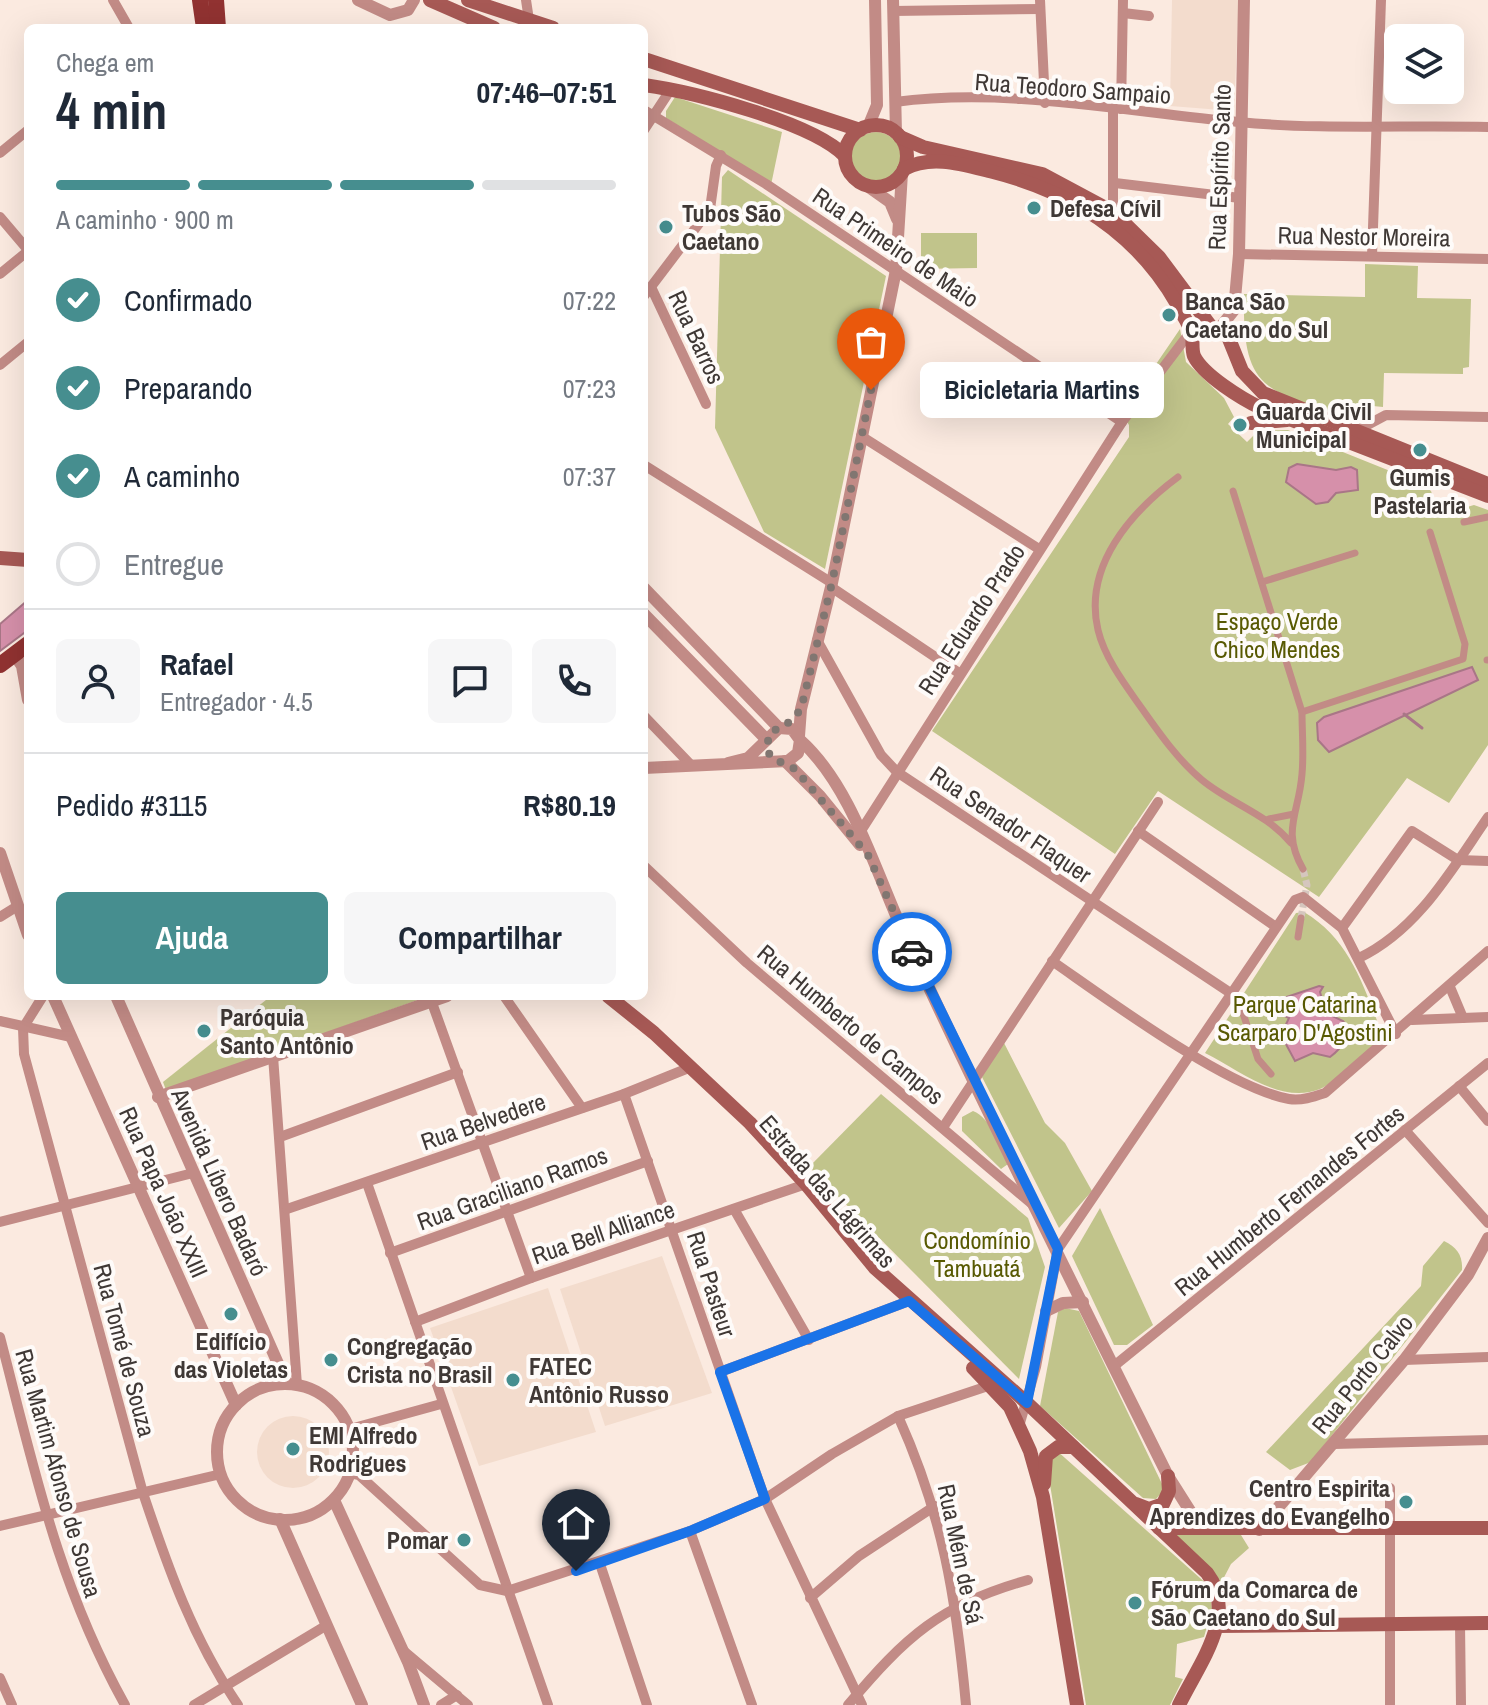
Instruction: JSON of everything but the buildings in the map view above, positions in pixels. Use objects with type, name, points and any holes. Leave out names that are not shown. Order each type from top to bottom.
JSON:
[{"type":"main road","points":[[200,0],[203,24]]},
{"type":"main road","points":[[216,0],[218,24]]},
{"type":"main road","points":[[430,0],[485,24]]},
{"type":"main road","points":[[468,0],[520,21]]},
{"type":"main road","points":[[648,60],[864,128],[885,126],[923,147],[1042,174],[1113,219],[1159,257],[1216,328],[1232,341],[1232,352],[1250,382],[1263,393],[1488,484]]},
{"type":"main road","points":[[665,66],[671,89]]},
{"type":"main road","points":[[648,86],[671,89],[821,136],[845,156]]},
{"type":"main road","points":[[864,128],[847,146],[845,156],[851,174],[866,185],[886,185],[903,171],[931,160],[1030,181],[1113,219],[1164,283],[1192,338],[1195,358],[1242,398],[1488,496]]},
{"type":"main road","points":[[898,135],[907,152],[903,171]]},
{"type":"main road","points":[[1192,338],[1200,332],[1216,328]]},
{"type":"main road","points":[[1206,367],[1224,365],[1232,352]]},
{"type":"main road","points":[[1251,423],[1291,420]]},
{"type":"main road","points":[[0,558],[24,561]]},
{"type":"main road","points":[[0,665],[24,647]]},
{"type":"main road","name":"Estrada das Lágrimas","points":[[599,1000],[687,1069]]},
{"type":"main road","name":"Estrada das Lágrimas","points":[[612,1000],[687,1069],[802,1186],[865,1268],[1027,1403],[1215,1582],[1221,1602],[1217,1626]]},
{"type":"main road","name":"Estrada das Lágrimas","points":[[906,1302],[991,1385],[1021,1427],[1043,1497],[1077,1705]]},
{"type":"main road","points":[[1021,1427],[1040,1435],[1045,1426],[1043,1419]]},
{"type":"main road","points":[[1043,1497],[1046,1456],[1058,1447],[1073,1447]]},
{"type":"main road","points":[[1130,1501],[1149,1509],[1163,1504],[1169,1491],[1168,1476]]},
{"type":"main road","points":[[1159,1528],[1488,1528]]},
{"type":"main road","points":[[1179,1705],[1217,1626],[1488,1623]]},
{"type":"street","points":[[113,0],[127,24]]},
{"type":"street","points":[[358,0],[389,22],[408,10],[414,0]]},
{"type":"street","points":[[520,0],[520,21]]},
{"type":"street","points":[[520,21],[526,0]]},
{"type":"street","points":[[864,128],[877,105],[875,0]]},
{"type":"street","points":[[1113,219],[1123,0]]},
{"type":"street","name":"Rua Espírito Santo","points":[[1216,328],[1234,310],[1239,254],[1244,0]]},
{"type":"street","points":[[1372,256],[1381,0]]},
{"type":"street","points":[[898,135],[893,6],[1040,4],[1045,103]]},
{"type":"street","points":[[1123,13],[1149,16]]},
{"type":"street","points":[[649,113],[671,89]]},
{"type":"street","name":"Rua Teodoro Sampaio","points":[[895,102],[975,99],[1117,109],[1243,123],[1488,127]]},
{"type":"street","name":"Rua Primeiro de Maio","points":[[649,113],[721,155],[1122,422]]},
{"type":"street","points":[[0,153],[24,133]]},
{"type":"street","points":[[648,291],[710,209],[715,172],[721,155]]},
{"type":"street","points":[[648,768],[782,761],[798,753],[801,709],[831,585],[896,270],[903,171]]},
{"type":"street","points":[[1115,183],[1240,198]]},
{"type":"street","points":[[866,185],[890,202],[898,222]]},
{"type":"street","points":[[0,217],[24,246]]},
{"type":"street","points":[[0,274],[24,254]]},
{"type":"street","name":"Rua Nestor Moreira","points":[[1239,254],[1488,259]]},
{"type":"street","name":"Rua Barros","points":[[648,291],[706,404]]},
{"type":"street","name":"Rua Eduardo Prado","points":[[858,835],[1122,422],[1192,338]]},
{"type":"street","points":[[0,365],[24,345]]},
{"type":"street","points":[[1356,431],[1386,415],[1488,417]]},
{"type":"street","points":[[861,436],[1039,549]]},
{"type":"street","points":[[648,468],[831,585],[959,673]]},
{"type":"street","points":[[1178,477],[1130,520],[1110,550],[1096,594],[1098,633],[1130,691],[1198,777],[1230,799],[1269,819],[1291,843],[1303,869]]},
{"type":"street","points":[[1233,491],[1302,712],[1302,774],[1291,843]]},
{"type":"street","points":[[1464,522],[1488,517]]},
{"type":"street","points":[[1302,712],[1463,659],[1465,644],[1430,532]]},
{"type":"street","points":[[1262,582],[1355,553]]},
{"type":"street","points":[[648,592],[781,728],[800,738],[821,762],[845,802],[974,1079],[1168,1476],[1192,1514],[1212,1530]]},
{"type":"street","points":[[648,618],[766,741],[768,754],[782,761],[858,835]]},
{"type":"street","name":"Rua Senador Flaquer","points":[[817,640],[881,755],[897,772],[1232,994]]},
{"type":"street","points":[[14,654],[22,666],[24,677]]},
{"type":"street","points":[[728,763],[748,758],[801,709]]},
{"type":"street","points":[[648,720],[690,764]]},
{"type":"street","points":[[834,812],[845,802]]},
{"type":"street","points":[[944,1126],[1158,802]]},
{"type":"street","points":[[1269,819],[1294,814]]},
{"type":"street","points":[[1359,958],[1400,931],[1433,896],[1488,817]]},
{"type":"street","points":[[1138,831],[1276,927]]},
{"type":"street","points":[[1342,928],[1414,831],[1458,860],[1488,861]]},
{"type":"street","points":[[0,853],[24,926]]},
{"type":"street","name":"Rua Humberto de Campos","points":[[648,870],[747,963],[944,1126],[1036,1208]]},
{"type":"street","points":[[1021,1427],[1058,1249],[1295,900],[1303,897],[1342,928],[1396,1034]]},
{"type":"street","points":[[0,917],[16,907]]},
{"type":"street","points":[[1298,937],[1301,918]]},
{"type":"street","points":[[1052,961],[1191,1054],[1264,1092],[1293,1100],[1325,1093],[1488,951]]},
{"type":"street","points":[[1450,987],[1463,1018]]},
{"type":"street","points":[[1232,994],[1238,998],[1258,1059],[1271,1074]]},
{"type":"street","points":[[23,1028],[40,1000]]},
{"type":"street","name":"Rua Papa João XXIII","points":[[55,1000],[236,1405]]},
{"type":"street","name":"Avenida Líbero Badaró","points":[[118,1000],[158,1097],[292,1385]]},
{"type":"street","points":[[158,1097],[431,1000],[531,1278]]},
{"type":"street","points":[[507,1000],[582,1108]]},
{"type":"street","points":[[1412,1020],[1488,1017]]},
{"type":"street","points":[[0,1021],[71,1037]]},
{"type":"street","name":"Rua Tomé de Souza","points":[[23,1028],[24,1054],[143,1493],[176,1589],[225,1686],[238,1705]]},
{"type":"street","points":[[273,1056],[287,1209],[292,1385]]},
{"type":"street","name":"Rua Humberto Fernandes Fortes","points":[[1114,1366],[1488,1063]]},
{"type":"street","name":"Rua Belvedere","points":[[287,1209],[624,1094],[687,1069]]},
{"type":"street","points":[[280,1137],[458,1072]]},
{"type":"street","points":[[1459,1086],[1488,1121]]},
{"type":"street","name":"Rua Pasteur","points":[[624,1094],[765,1499],[860,1700]]},
{"type":"street","points":[[1405,1130],[1488,1223]]},
{"type":"street","name":"Rua Graciliano Ramos","points":[[390,1253],[648,1161]]},
{"type":"street","points":[[0,1222],[193,1173]]},
{"type":"street","points":[[367,1183],[441,1404],[548,1705]]},
{"type":"street","name":"Rua Bell Alliance","points":[[415,1322],[531,1278],[802,1186]]},
{"type":"street","points":[[734,1209],[809,1340]]},
{"type":"street","name":"Rua Porto Calvo","points":[[1259,1530],[1404,1360],[1468,1275],[1488,1238]]},
{"type":"street","points":[[720,1372],[906,1302]]},
{"type":"street","points":[[1046,1311],[1063,1303],[1083,1302]]},
{"type":"street","name":"Rua Martim Afonso de Sousa","points":[[0,1337],[47,1515],[81,1620],[125,1705]]},
{"type":"street","points":[[1404,1360],[1488,1357]]},
{"type":"street","points":[[292,1385],[311,1389],[335,1405],[350,1429],[354,1451],[350,1473],[334,1500],[306,1517],[280,1519],[252,1512],[237,1500],[221,1474],[217,1451],[219,1434],[236,1405],[259,1390],[292,1385]]},
{"type":"street","points":[[350,1473],[359,1475],[480,1585],[507,1591],[600,1564],[690,1531],[765,1499],[856,1439],[898,1416],[991,1385]]},
{"type":"street","points":[[350,1429],[441,1404]]},
{"type":"street","name":"Rua Mém de Sá","points":[[898,1416],[935,1506],[955,1605],[966,1705]]},
{"type":"street","points":[[1334,1444],[1488,1440]]},
{"type":"street","points":[[0,1526],[221,1474]]},
{"type":"street","points":[[1390,1488],[1390,1705]]},
{"type":"street","points":[[334,1500],[403,1650],[424,1705]]},
{"type":"street","points":[[810,1598],[859,1556],[935,1506]]},
{"type":"street","points":[[280,1519],[362,1705]]},
{"type":"street","points":[[690,1531],[752,1705]]},
{"type":"street","points":[[600,1564],[647,1705]]},
{"type":"street","points":[[848,1705],[860,1700],[903,1645],[955,1605],[1028,1580]]},
{"type":"street","points":[[1460,1623],[1461,1705]]},
{"type":"street","points":[[194,1705],[327,1625]]},
{"type":"street","points":[[403,1650],[468,1705]]},
{"type":"street","points":[[0,1678],[12,1705]]},
{"type":"street","points":[[441,1705],[457,1695]]},
{"type":"shaded area","points":[[1172,0],[1239,0],[1234,111],[1170,106]]},
{"type":"shaded area","points":[[1297,464],[1336,470],[1351,467],[1357,470],[1358,490],[1336,493],[1328,502],[1316,504],[1286,482],[1289,468]]},
{"type":"shaded area","points":[[24,603],[24,633],[0,651],[0,624]]},
{"type":"shaded area","points":[[1472,667],[1478,680],[1329,752],[1318,740],[1317,723],[1324,717]]},
{"type":"shaded area","points":[[1323,987],[1320,992],[1326,1013],[1343,1021],[1346,1036],[1330,1057],[1313,1053],[1295,1061],[1281,1035],[1289,1018],[1274,1011],[1272,1002]]},
{"type":"shaded area","points":[[662,1256],[712,1393],[605,1426],[560,1289]]},
{"type":"shaded area","name":"FATEC Antônio Russo","points":[[548,1288],[596,1432],[479,1466],[430,1328]]},
{"type":"shaded area","name":"EMI Alfredo Rodrigues","points":[[300,1416],[319,1426],[327,1438],[327,1466],[319,1478],[307,1486],[286,1488],[267,1478],[259,1466],[257,1445],[267,1426],[279,1418]]},
{"type":"green space","points":[[675,97],[782,132],[771,185],[666,118],[666,111]]},
{"type":"green space","points":[[876,132],[894,139],[901,157],[894,175],[876,182],[858,175],[851,157],[858,139]]},
{"type":"green space","points":[[728,170],[886,276],[825,569],[764,532],[715,428],[722,177]]},
{"type":"green space","points":[[921,233],[977,233],[977,268],[921,269]]},
{"type":"green space","points":[[1365,264],[1418,266],[1417,298],[1471,299],[1469,367],[1463,368],[1463,374],[1384,373],[1383,407],[1373,406],[1347,418],[1277,392],[1264,382],[1254,368],[1244,326],[1244,294],[1365,297]]},
{"type":"green space","name":"Espaço Verde Chico Mendes","points":[[1180,329],[1186,362],[1224,398],[1234,417],[1228,424],[1247,442],[1258,431],[1288,430],[1420,483],[1431,491],[1439,515],[1474,505],[1488,510],[1488,745],[1449,803],[1407,778],[1319,897],[1158,791],[1115,854],[932,731],[1129,437],[1129,425],[1122,414]]},
{"type":"green space","name":"Parque Catarina Scarparo D'Agostini","points":[[1304,912],[1334,936],[1345,951],[1362,983],[1383,1036],[1328,1085],[1305,1093],[1290,1093],[1261,1083],[1205,1053],[1296,913]]},
{"type":"green space","points":[[266,1000],[418,1000],[166,1090],[163,1082]]},
{"type":"green space","points":[[1002,1039],[1045,1123],[1065,1143],[1092,1191],[1059,1228],[982,1077]]},
{"type":"green space","name":"Condomínio Tambuatá","points":[[881,1094],[1028,1218],[1045,1267],[1019,1379],[809,1167]]},
{"type":"green space","points":[[973,1111],[990,1126],[998,1142],[1008,1164],[1001,1169],[962,1131],[962,1117]]},
{"type":"green space","points":[[1100,1208],[1153,1325],[1127,1345],[1114,1345],[1072,1256]]},
{"type":"green space","points":[[1444,1241],[1458,1252],[1462,1270],[1311,1462],[1290,1470],[1266,1452],[1421,1286],[1423,1266]]},
{"type":"green space","points":[[1065,1308],[1079,1311],[1163,1486],[1156,1499],[1143,1498],[1040,1406],[1058,1312]]},
{"type":"green space","points":[[1056,1450],[1209,1586],[1212,1609],[1204,1637],[1177,1644],[1175,1677],[1183,1679],[1170,1705],[1086,1705],[1046,1460]]},
{"type":"green space","points":[[1172,1533],[1241,1535],[1249,1548],[1231,1564],[1220,1585]]},
{"type":"waterway","points":[[1404,714],[1422,728]]},
{"type":"tunnel","points":[[1301,918],[1307,885],[1303,869]]},
{"type":"way so far","points":[[871,390],[832,583],[801,709],[783,728],[774,729],[765,743],[768,754],[795,769],[868,855],[912,952]]},
{"type":"place","name":"Defesa Cívil","points":[[1034,208]]},
{"type":"place","name":"Tubos São Caetano","points":[[666,227]]},
{"type":"place","name":"Banca São Caetano do Sul","points":[[1169,315]]},
{"type":"place","name":"Bicicletaria Martins","points":[[871,390]]},
{"type":"place","name":"Guarda Civil Municipal","points":[[1240,425]]},
{"type":"place","name":"Gumis Pastelaria","points":[[1420,450]]},
{"type":"place","name":"Paróquia Santo Antônio","points":[[204,1031]]},
{"type":"place","name":"Edifício das Violetas","points":[[231,1314]]},
{"type":"place","name":"Congregação Crista no Brasil","points":[[331,1360]]},
{"type":"place","name":"FATEC Antônio Russo","points":[[513,1380]]},
{"type":"place","name":"EMI Alfredo Rodrigues","points":[[293,1449]]},
{"type":"place","name":"Centro Espirita Aprendizes do Evangelho","points":[[1406,1502]]},
{"type":"place","name":"Pomar","points":[[464,1540]]},
{"type":"place","name":"Fórum da Comarca de São Caetano do Sul","points":[[1135,1603]]},
{"type":"route","points":[[576,1571],[690,1531],[765,1499],[720,1372],[909,1301],[1027,1403],[1058,1249],[912,952]]}]
